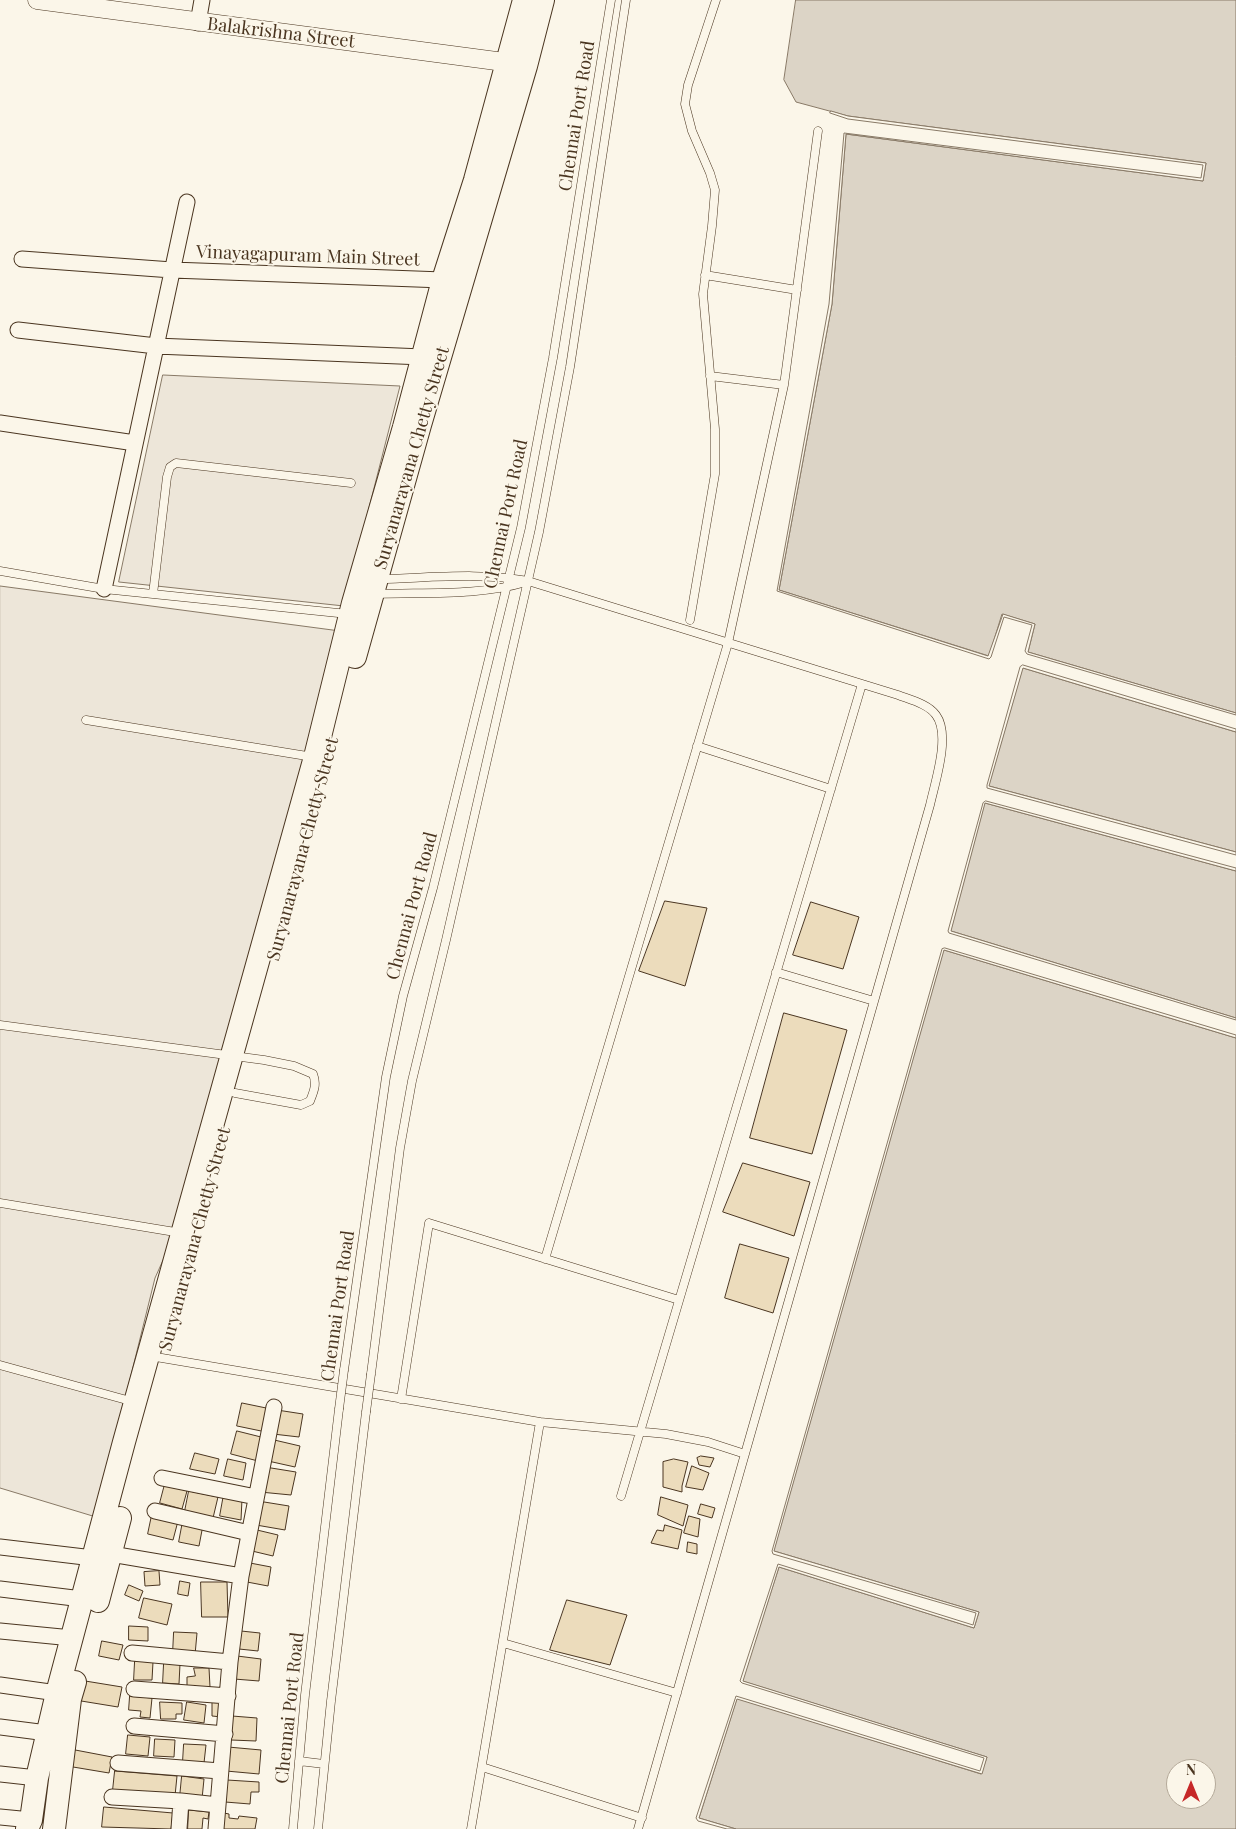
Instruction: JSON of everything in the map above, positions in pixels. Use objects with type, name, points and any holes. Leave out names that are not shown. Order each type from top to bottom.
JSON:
[{"type":"main road","name":"Suryanarayana Chetty Street","points":[[64,1696],[102,1556],[136,1402],[155,1358],[235,1093],[239,1056],[266,929],[363,592],[420,425],[517,64],[524,0]]},
{"type":"main road","name":"Suryanarayana Chetty Street","points":[[64,1696],[72,1638],[82,1599],[102,1556],[138,1447],[155,1358],[183,1234],[304,848],[363,592],[443,280],[475,180],[517,64],[543,0]]},
{"type":"main road","points":[[29,1824],[47,1733],[64,1696]]},
{"type":"main road","points":[[54,1829],[64,1696]]},
{"type":"street","name":"Balakrishna Street","points":[[36,0],[68,2],[198,23],[517,64]]},
{"type":"street","points":[[198,23],[202,0]]},
{"type":"street","name":"Vinayagapuram Main Street","points":[[104,589],[187,202]]},
{"type":"street","name":"Vinayagapuram Main Street","points":[[22,259],[172,270],[443,280]]},
{"type":"street","points":[[18,330],[156,346],[423,357]]},
{"type":"street","points":[[0,423],[135,444]]},
{"type":"street","points":[[216,1829],[230,1662],[241,1576],[274,1407]]},
{"type":"street","points":[[162,1478],[256,1497]]},
{"type":"street","points":[[155,1511],[248,1533]]},
{"type":"street","points":[[0,1547],[102,1556],[241,1576]]},
{"type":"street","points":[[0,1589],[82,1599]]},
{"type":"street","points":[[0,1631],[72,1638]]},
{"type":"street","points":[[132,1653],[230,1662]]},
{"type":"street","points":[[0,1685],[64,1696]]},
{"type":"street","points":[[134,1689],[228,1696]]},
{"type":"street","points":[[134,1726],[225,1734]]},
{"type":"street","points":[[0,1727],[47,1733]]},
{"type":"street","points":[[118,1763],[220,1771]]},
{"type":"street","points":[[0,1774],[37,1778]]},
{"type":"street","points":[[112,1797],[218,1805]]},
{"type":"street","points":[[179,1829],[181,1801]]},
{"type":"street","points":[[0,1817],[29,1824]]},
{"type":"lane","name":"Chennai Port Road","points":[[293,1829],[339,1409],[386,1078],[403,996],[434,888],[521,528],[553,358],[611,0]]},
{"type":"lane","name":"Chennai Port Road","points":[[318,1829],[366,1412],[400,1148],[412,1081],[528,581],[570,366],[626,0]]},
{"type":"lane","points":[[690,620],[715,474],[715,429],[703,294],[715,190],[710,173],[692,131],[685,104],[688,85],[716,0]]},
{"type":"lane","points":[[545,1259],[728,643],[784,385],[818,131]]},
{"type":"lane","points":[[705,275],[796,290]]},
{"type":"lane","points":[[710,376],[784,385]]},
{"type":"lane","points":[[152,594],[167,477],[170,467],[176,463],[351,483]]},
{"type":"lane","points":[[0,571],[104,589],[152,594],[466,590],[507,587],[528,581]]},
{"type":"lane","points":[[363,592],[509,578],[528,581],[898,695],[926,706],[935,713],[940,722],[942,732],[938,766],[930,805],[638,1829]]},
{"type":"lane","points":[[621,1496],[862,684]]},
{"type":"lane","points":[[86,720],[315,757]]},
{"type":"lane","points":[[697,746],[831,789]]},
{"type":"lane","points":[[776,972],[874,1000]]},
{"type":"lane","points":[[0,1025],[239,1056],[279,1063],[306,1070],[313,1074],[315,1081],[315,1089],[310,1101],[300,1105],[235,1093]]},
{"type":"lane","points":[[0,1203],[183,1234]]},
{"type":"lane","points":[[402,1399],[428,1223],[679,1300]]},
{"type":"lane","points":[[155,1358],[540,1422],[684,1436],[744,1454]]},
{"type":"lane","points":[[0,1365],[136,1402]]},
{"type":"lane","points":[[471,1829],[540,1422]]},
{"type":"lane","points":[[503,1643],[677,1693]]},
{"type":"lane","points":[[299,1761],[324,1764]]},
{"type":"lane","points":[[482,1768],[642,1818]]},
{"type":"shaded area","points":[[796,0],[1236,0],[1236,713],[1028,652],[1035,624],[1002,614],[989,656],[779,590],[832,304],[846,134],[1203,181],[1206,163],[848,116],[796,102],[784,80]]},
{"type":"shaded area","points":[[163,375],[400,386],[344,606],[119,582]]},
{"type":"shaded area","points":[[0,586],[340,631],[186,1209],[155,1278],[96,1517],[0,1488]]},
{"type":"shaded area","points":[[1023,668],[1236,732],[1236,852],[989,786]]},
{"type":"shaded area","points":[[985,803],[1236,871],[1236,1018],[951,931]]},
{"type":"shaded area","points":[[944,950],[1236,1038],[1236,1829],[736,1829],[699,1818],[737,1698],[981,1774],[987,1757],[742,1681],[779,1567],[974,1628],[979,1612],[774,1551]]},
{"type":"pier","points":[[831,111],[848,116],[1206,163],[1203,181],[846,134],[832,304],[779,590],[988,656],[1003,614],[1035,624],[1028,652],[1236,713],[1236,715],[1027,654],[1025,651],[1032,625],[1004,617],[989,659],[777,591],[829,304],[844,133],[1201,178],[1203,165],[848,119],[830,113]]},
{"type":"pier","points":[[1023,665],[1236,729],[1236,732],[1023,668],[989,786],[1236,852],[1236,855],[987,788],[1020,667]]},
{"type":"pier","points":[[986,801],[1236,868],[1236,871],[985,803],[951,931],[1236,1018],[1236,1020],[949,933],[983,803]]},
{"type":"pier","points":[[945,948],[1236,1035],[1236,1038],[944,950],[774,1551],[979,1612],[974,1628],[779,1567],[743,1681],[987,1757],[982,1774],[737,1699],[699,1818],[736,1829],[727,1829],[698,1821],[696,1818],[736,1696],[980,1771],[984,1758],[740,1681],[778,1564],[973,1625],[976,1613],[773,1554],[772,1551],[942,949]]},
{"type":"building","points":[[665,901],[707,908],[685,986],[639,971]]},
{"type":"building","points":[[811,902],[859,917],[843,969],[793,955]]},
{"type":"building","points":[[784,1013],[847,1030],[812,1154],[750,1138]]},
{"type":"building","points":[[743,1163],[810,1182],[794,1236],[723,1212]]},
{"type":"building","points":[[740,1244],[789,1258],[773,1313],[725,1298]]},
{"type":"building","points":[[242,1403],[271,1409],[266,1432],[237,1426]]},
{"type":"building","points":[[277,1410],[303,1414],[299,1437],[273,1434]]},
{"type":"building","points":[[237,1431],[265,1438],[258,1461],[231,1454]]},
{"type":"building","points":[[270,1439],[300,1446],[295,1467],[268,1461]]},
{"type":"building","points":[[195,1453],[219,1459],[215,1474],[190,1469]]},
{"type":"building","points":[[701,1456],[714,1458],[710,1467],[699,1465],[697,1458]]},
{"type":"building","points":[[228,1459],[246,1463],[243,1480],[224,1476]]},
{"type":"building","points":[[674,1459],[688,1462],[682,1492],[663,1487],[663,1462]]},
{"type":"building","points":[[692,1466],[709,1473],[703,1490],[686,1487]]},
{"type":"building","points":[[265,1467],[296,1472],[291,1495],[260,1492]]},
{"type":"building","points":[[165,1484],[187,1491],[182,1509],[160,1503]]},
{"type":"building","points":[[189,1491],[218,1497],[213,1518],[185,1511]]},
{"type":"building","points":[[224,1494],[242,1499],[241,1520],[220,1516]]},
{"type":"building","points":[[661,1497],[688,1505],[683,1526],[658,1515]]},
{"type":"building","points":[[258,1501],[289,1506],[285,1530],[256,1525]]},
{"type":"building","points":[[701,1504],[715,1508],[712,1518],[698,1514]]},
{"type":"building","points":[[152,1515],[178,1521],[173,1540],[148,1534]]},
{"type":"building","points":[[689,1516],[700,1519],[698,1537],[684,1533]]},
{"type":"building","points":[[183,1521],[203,1525],[199,1546],[179,1542]]},
{"type":"building","points":[[665,1525],[682,1530],[678,1549],[651,1543],[657,1530],[663,1531]]},
{"type":"building","points":[[257,1530],[278,1535],[273,1556],[252,1551]]},
{"type":"building","points":[[688,1542],[697,1544],[697,1554],[687,1552]]},
{"type":"building","points":[[250,1563],[271,1567],[268,1586],[247,1582]]},
{"type":"building","points":[[159,1571],[160,1585],[145,1586],[144,1572]]},
{"type":"building","points":[[180,1581],[190,1583],[188,1596],[178,1594]]},
{"type":"building","points":[[201,1582],[227,1582],[228,1617],[202,1617]]},
{"type":"building","points":[[129,1585],[143,1591],[139,1601],[125,1595]]},
{"type":"building","points":[[144,1598],[172,1604],[167,1625],[139,1618]]},
{"type":"building","points":[[567,1600],[627,1615],[610,1665],[550,1650]]},
{"type":"building","points":[[129,1626],[148,1627],[148,1641],[129,1640]]},
{"type":"building","points":[[241,1631],[260,1633],[258,1651],[239,1649]]},
{"type":"building","points":[[174,1632],[197,1633],[195,1655],[173,1653]]},
{"type":"building","points":[[102,1641],[123,1645],[119,1660],[99,1656]]},
{"type":"building","points":[[237,1656],[261,1659],[259,1681],[234,1679]]},
{"type":"building","points":[[135,1661],[153,1662],[152,1680],[134,1680]]},
{"type":"building","points":[[164,1663],[180,1664],[179,1684],[163,1683]]},
{"type":"building","points":[[194,1668],[209,1668],[210,1687],[187,1688],[187,1677],[195,1676]]},
{"type":"building","points":[[79,1680],[122,1687],[118,1707],[75,1700]]},
{"type":"building","points":[[130,1696],[152,1698],[150,1718],[140,1717],[141,1711],[129,1710]]},
{"type":"building","points":[[207,1697],[223,1700],[222,1717],[212,1716],[212,1702],[207,1702]]},
{"type":"building","points":[[160,1702],[182,1703],[182,1714],[176,1714],[176,1719],[161,1719]]},
{"type":"building","points":[[187,1702],[206,1705],[204,1723],[184,1720]]},
{"type":"building","points":[[232,1716],[257,1718],[256,1741],[231,1740]]},
{"type":"building","points":[[128,1735],[150,1737],[148,1756],[126,1754]]},
{"type":"building","points":[[155,1739],[175,1740],[174,1757],[154,1756]]},
{"type":"building","points":[[184,1744],[206,1745],[204,1763],[183,1761]]},
{"type":"building","points":[[228,1747],[261,1750],[259,1774],[226,1771]]},
{"type":"building","points":[[70,1749],[112,1757],[109,1773],[67,1766]]},
{"type":"building","points":[[115,1771],[177,1776],[175,1796],[113,1790]]},
{"type":"building","points":[[182,1776],[204,1779],[202,1799],[180,1797]]},
{"type":"building","points":[[227,1780],[259,1782],[259,1792],[251,1792],[250,1804],[225,1802]]},
{"type":"building","points":[[104,1807],[173,1813],[171,1829],[102,1827]]},
{"type":"building","points":[[189,1810],[209,1812],[208,1819],[203,1818],[202,1829],[188,1829]]},
{"type":"building","points":[[224,1813],[229,1814],[229,1818],[238,1819],[239,1816],[257,1818],[255,1829],[221,1829]]}]
